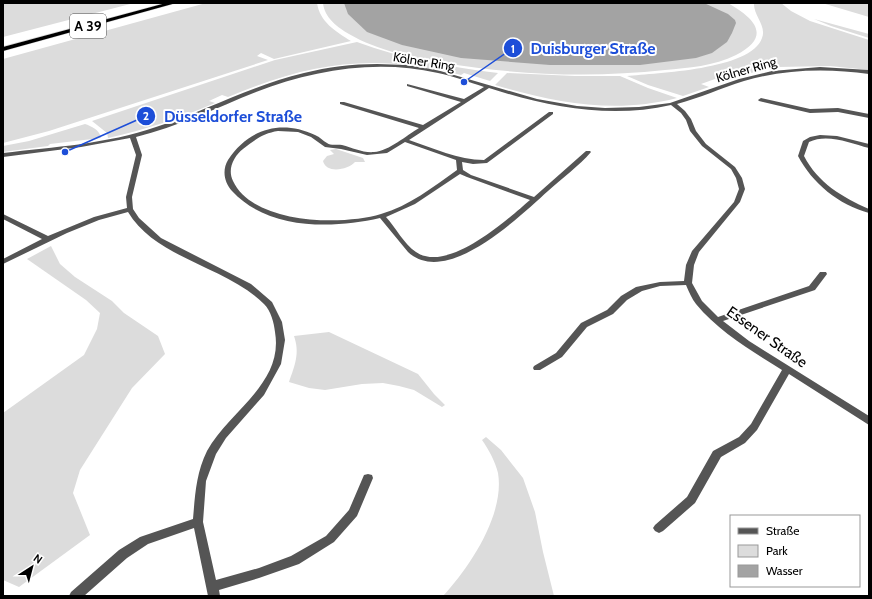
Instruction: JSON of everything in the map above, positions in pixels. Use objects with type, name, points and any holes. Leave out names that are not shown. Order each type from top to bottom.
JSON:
[{"type":"highway","name":"A 39","points":[[3,43],[152,3]]},
{"type":"highway","name":"A 39","points":[[3,49],[173,3]]},
{"type":"street","name":"Kölner Ring","points":[[3,155],[133,137],[194,116],[274,82],[329,68],[375,65],[408,67],[436,71],[522,97],[577,107],[633,109],[673,104],[739,80],[765,73],[819,68],[869,72]]},
{"type":"street","points":[[409,85],[464,101]]},
{"type":"street","points":[[460,171],[409,205],[382,216],[334,222],[294,220],[267,212],[251,204],[236,192],[228,178],[227,171],[235,154],[249,141],[264,132],[278,128],[290,129],[319,139],[326,146],[342,148],[361,154],[374,155],[385,152],[489,86]]},
{"type":"street","points":[[761,100],[810,111],[838,110],[869,116]]},
{"type":"street","points":[[342,103],[423,127]]},
{"type":"street","points":[[537,368],[559,355],[584,325],[610,312],[624,298],[639,289],[660,284],[688,284],[690,266],[696,251],[736,202],[742,189],[739,178],[733,168],[704,145],[693,131],[689,120],[683,112],[673,104]]},
{"type":"street","points":[[404,140],[459,159],[472,162],[485,162],[551,113]]},
{"type":"street","points":[[133,137],[139,155],[129,197],[130,209],[136,219],[158,240],[248,286],[269,304],[278,322],[281,340],[277,364],[261,393],[223,435],[211,453],[201,481],[198,522],[213,591],[295,560],[330,539],[353,513],[368,478]]},
{"type":"street","points":[[869,146],[834,137],[815,137],[806,141],[801,156],[812,175],[824,186],[841,197],[869,211]]},
{"type":"street","points":[[382,216],[414,254],[426,260],[445,258],[468,249],[502,228],[588,152]]},
{"type":"street","points":[[459,159],[460,171]]},
{"type":"street","points":[[460,171],[469,176],[534,199]]},
{"type":"street","points":[[3,262],[47,239],[98,218],[130,209]]},
{"type":"street","points":[[3,216],[47,239]]},
{"type":"street","points":[[717,320],[812,288],[823,274]]},
{"type":"street","name":"Essener Straße","points":[[688,284],[699,302],[717,320],[746,343],[869,421]]},
{"type":"street","points":[[659,528],[691,500],[717,454],[742,440],[754,426],[786,369]]},
{"type":"street","points":[[75,596],[123,554],[144,540],[198,522]]},
{"type":"green space","points":[[3,3],[134,3],[3,37]]},
{"type":"green space","points":[[206,3],[317,3],[321,16],[325,21],[334,30],[351,41],[274,59],[261,53],[257,56],[268,60],[49,131],[3,143],[3,59]]},
{"type":"green space","points":[[323,3],[728,3],[752,21],[756,28],[757,34],[754,41],[747,48],[736,55],[719,62],[701,66],[610,74],[527,73],[444,63],[408,56],[383,49],[360,40],[340,29],[332,22],[326,13]]},
{"type":"green space","points":[[754,3],[781,3],[791,11],[810,21],[869,40],[869,70],[830,66],[778,67],[737,76],[722,82],[715,79],[701,84],[709,87],[683,96],[648,85],[627,76],[701,68],[740,57],[754,49],[762,38],[763,29],[754,7]]},
{"type":"green space","points":[[822,3],[869,3],[869,17]]},
{"type":"green space","points":[[814,19],[869,34],[869,38],[831,26]]},
{"type":"green space","points":[[357,42],[427,62],[498,73],[490,81],[464,73],[461,75],[429,68],[399,64],[370,63],[343,65],[315,69],[287,76],[258,85],[228,97],[222,95],[209,101],[215,103],[189,114],[122,135],[108,138],[107,133],[92,121],[275,60]]},
{"type":"green space","points":[[507,73],[620,76],[677,98],[654,103],[608,106],[563,101],[540,97],[495,85]]},
{"type":"green space","points":[[85,124],[97,131],[101,138],[50,144],[48,146],[3,152],[3,146],[29,141]]},
{"type":"green space","points":[[336,149],[363,158],[365,162],[355,162],[343,169],[328,168],[323,161],[327,156],[334,154],[330,150]]},
{"type":"green space","points":[[51,246],[60,264],[75,277],[112,301],[124,313],[158,336],[165,354],[132,388],[80,470],[73,493],[90,535],[19,587],[3,580],[3,413],[84,355],[97,329],[100,313],[86,300],[27,259]]},
{"type":"green space","points":[[329,332],[418,374],[445,405],[442,407],[414,390],[383,383],[362,384],[325,390],[309,388],[289,382],[297,354],[294,336]]},
{"type":"green space","points":[[486,437],[501,450],[523,478],[535,512],[554,596],[443,596],[474,555],[491,522],[496,505],[499,489],[498,473],[492,456],[482,440]]},
{"type":"water","points":[[344,3],[704,3],[728,14],[735,20],[736,23],[727,42],[712,53],[696,58],[640,65],[550,65],[461,58],[402,45],[367,32],[348,14]]},
{"type":"place","name":"Duisburger Straße","points":[[464,82]]},
{"type":"place","name":"Düsseldorfer Straße","points":[[65,152]]}]
